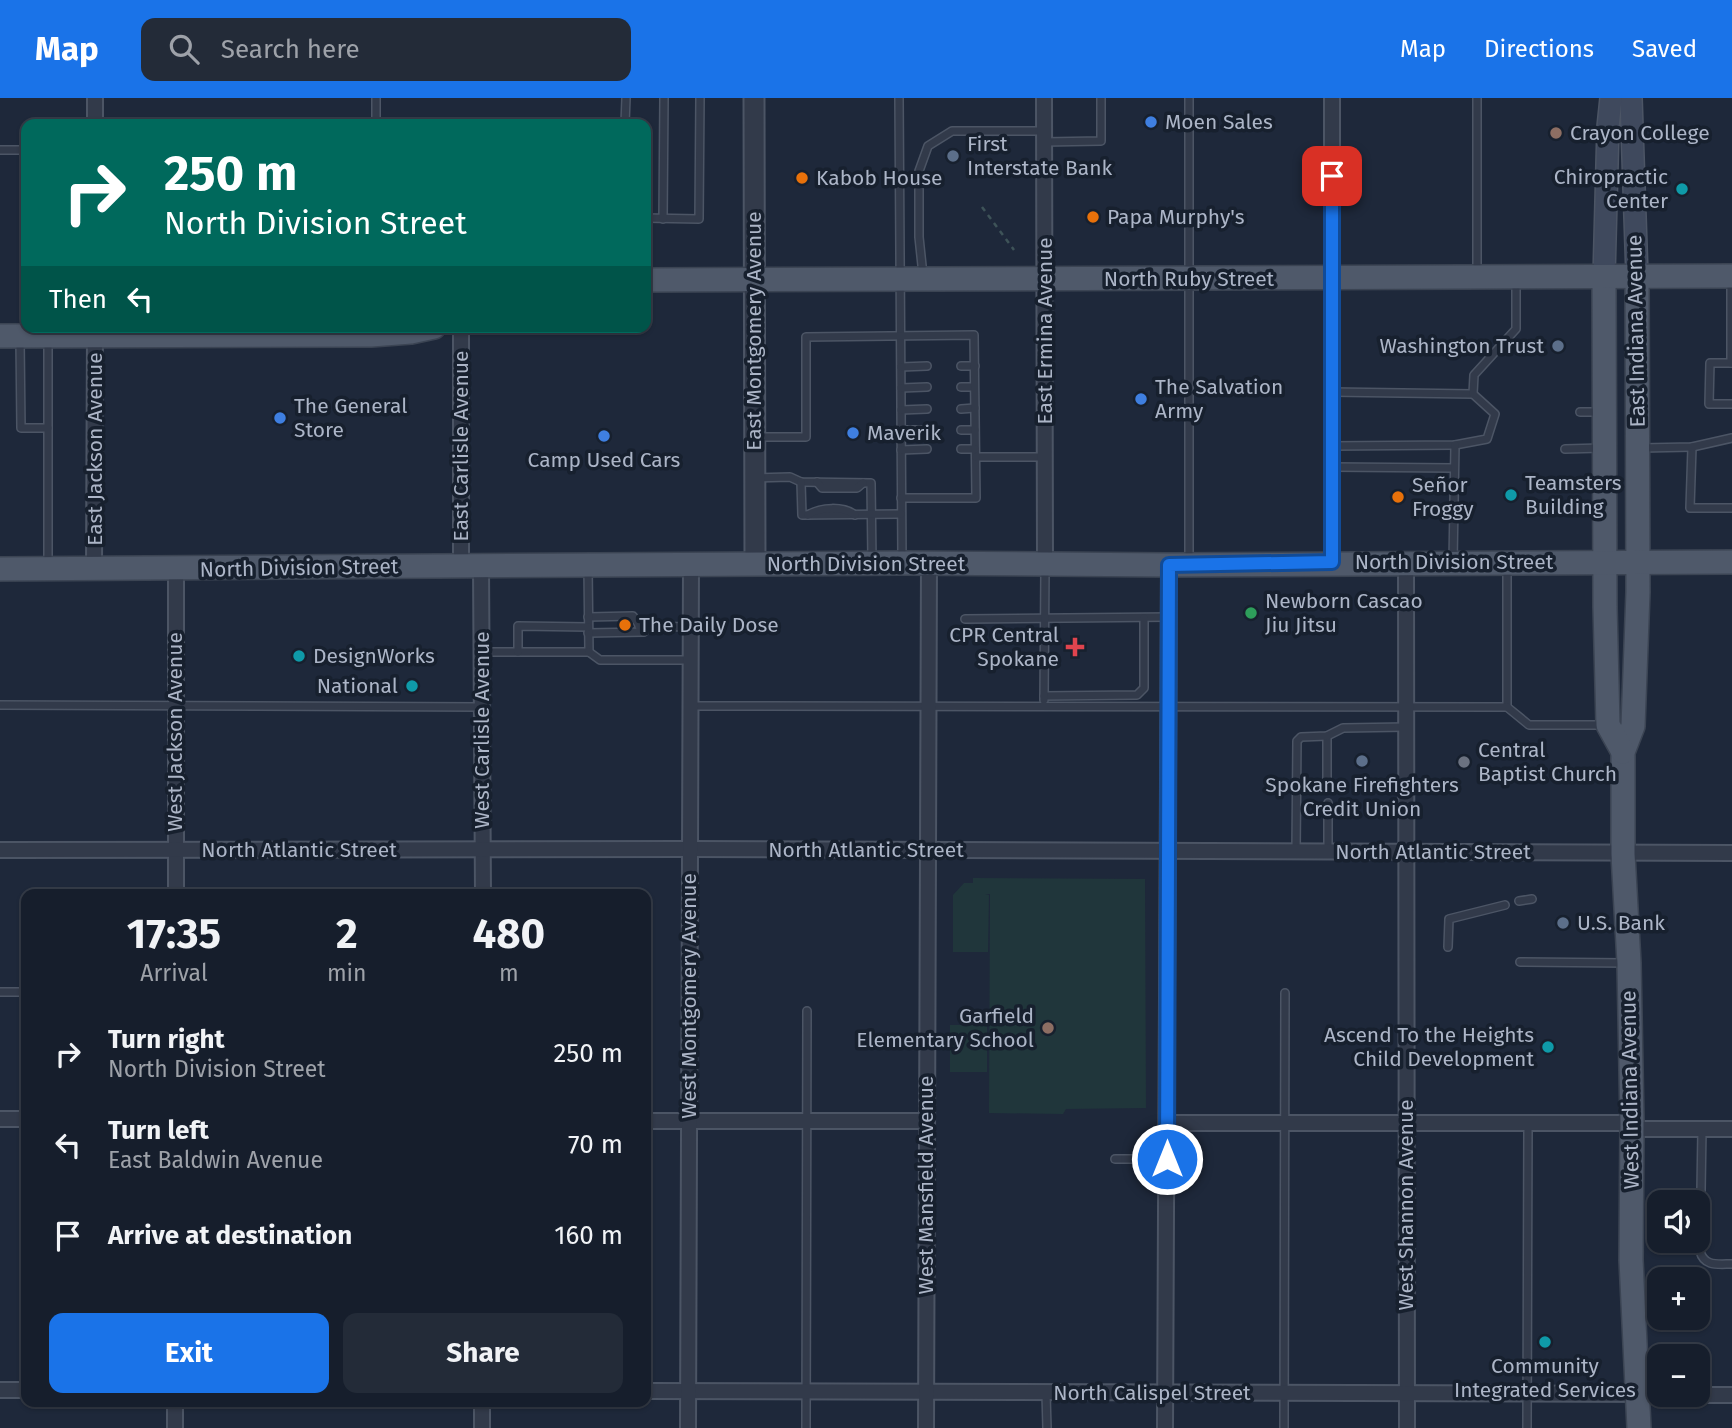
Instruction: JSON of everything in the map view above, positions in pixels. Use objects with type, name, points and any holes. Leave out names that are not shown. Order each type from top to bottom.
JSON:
[{"type":"main road","name":"East Indiana Avenue","points":[[1605,563],[1604,277],[1611,98]]},
{"type":"main road","name":"East Indiana Avenue","points":[[1631,98],[1637,276],[1638,563]]},
{"type":"main road","name":"North Ruby Street","points":[[651,280],[1731,276]]},
{"type":"main road","points":[[10,336],[76,333]]},
{"type":"main road","points":[[233,333],[398,333]]},
{"type":"main road","name":"North Division Street","points":[[0,569],[872,563],[1179,565],[1332,562],[1732,562]]},
{"type":"main road","name":"West Indiana Avenue","points":[[1605,563],[1608,724],[1623,752]]},
{"type":"main road","name":"West Indiana Avenue","points":[[1638,563],[1633,726],[1623,752],[1623,854],[1629,963],[1631,1260],[1647,1386]]},
{"type":"main road","name":"West Indiana Avenue","points":[[1639,1428],[1647,1398]]},
{"type":"street","points":[[94,98],[94,119]]},
{"type":"street","name":"East Montgomery Avenue","points":[[754,98],[755,564]]},
{"type":"street","name":"East Ermina Avenue","points":[[1044,98],[1045,565]]},
{"type":"street","points":[[1332,98],[1332,562]]},
{"type":"street","name":"East Jackson Avenue","points":[[94,570],[95,333]]},
{"type":"street","name":"East Carlisle Avenue","points":[[461,333],[471,566]]},
{"type":"street","name":"West Shannon Avenue","points":[[1406,562],[1407,1428]]},
{"type":"street","name":"West Mansfield Avenue","points":[[926,1428],[929,563]]},
{"type":"street","name":"West Montgomery Avenue","points":[[688,1428],[691,565]]},
{"type":"street","points":[[1165,1428],[1169,617],[1179,565]]},
{"type":"street","name":"West Carlisle Avenue","points":[[471,566],[481,652],[483,889]]},
{"type":"street","name":"West Jackson Avenue","points":[[176,569],[176,889]]},
{"type":"street","name":"North Atlantic Street","points":[[0,850],[689,849],[1732,853]]},
{"type":"street","points":[[0,1119],[21,1119]]},
{"type":"street","points":[[651,1121],[926,1121]]},
{"type":"street","points":[[1167,1123],[1528,1122],[1732,1129]]},
{"type":"street","points":[[0,1390],[21,1390]]},
{"type":"street","name":"North Calispel Street","points":[[651,1391],[1647,1394]]},
{"type":"street","points":[[1710,1395],[1732,1395]]},
{"type":"street","points":[[175,1407],[175,1428]]},
{"type":"street","points":[[482,1407],[482,1428]]},
{"type":"lane","points":[[376,98],[376,119]]},
{"type":"lane","points":[[625,119],[626,98]]},
{"type":"lane","points":[[663,219],[664,98]]},
{"type":"lane","points":[[651,218],[699,219],[699,98]]},
{"type":"lane","points":[[899,98],[902,563]]},
{"type":"lane","points":[[924,279],[919,237],[919,171],[928,146],[952,131],[1101,141],[1101,98]]},
{"type":"lane","points":[[1179,565],[1191,279],[1189,98]]},
{"type":"lane","points":[[1477,98],[1478,278]]},
{"type":"lane","points":[[0,149],[21,149]]},
{"type":"lane","points":[[1731,276],[1731,363],[1710,363],[1709,404],[1732,404]]},
{"type":"lane","points":[[1473,394],[1474,375],[1516,329],[1516,278]]},
{"type":"lane","points":[[754,437],[806,437],[806,337],[974,335],[976,498],[901,498]]},
{"type":"lane","points":[[10,336],[21,428],[48,428]]},
{"type":"lane","points":[[48,336],[48,570]]},
{"type":"lane","points":[[901,367],[927,366]]},
{"type":"lane","points":[[961,366],[975,366]]},
{"type":"lane","points":[[901,388],[927,387]]},
{"type":"lane","points":[[961,387],[974,387]]},
{"type":"lane","points":[[1332,392],[1473,394],[1495,414],[1487,439],[1455,445],[1332,446]]},
{"type":"lane","points":[[961,409],[975,408]]},
{"type":"lane","points":[[901,410],[927,409]]},
{"type":"lane","points":[[1580,412],[1605,412]]},
{"type":"lane","points":[[901,430],[927,430]]},
{"type":"lane","points":[[961,430],[975,430]]},
{"type":"lane","points":[[1637,448],[1692,447],[1732,438]]},
{"type":"lane","points":[[1453,562],[1455,445]]},
{"type":"lane","points":[[1692,447],[1690,508],[1732,508]]},
{"type":"lane","points":[[1564,449],[1605,448]]},
{"type":"lane","points":[[901,450],[927,449]]},
{"type":"lane","points":[[961,449],[976,453],[1045,457]]},
{"type":"lane","points":[[1332,467],[1454,468]]},
{"type":"lane","points":[[754,478],[790,477],[801,482],[871,483],[872,563]]},
{"type":"lane","points":[[801,482],[802,516],[901,514]]},
{"type":"lane","points":[[1507,563],[1507,707]]},
{"type":"lane","points":[[588,565],[589,652]]},
{"type":"lane","points":[[1044,706],[1045,565]]},
{"type":"lane","points":[[519,652],[518,626],[644,632],[633,616],[588,617]]},
{"type":"lane","points":[[965,619],[1169,617]]},
{"type":"lane","points":[[1044,696],[1137,695],[1144,688],[1144,618]]},
{"type":"lane","points":[[639,626],[690,627]]},
{"type":"lane","points":[[481,652],[589,652],[600,660],[690,660]]},
{"type":"lane","points":[[0,705],[482,707]]},
{"type":"lane","points":[[690,706],[1507,707],[1528,725],[1608,724]]},
{"type":"lane","points":[[1296,852],[1297,741],[1301,737],[1327,736],[1343,727],[1406,727]]},
{"type":"lane","points":[[1327,736],[1327,787]]},
{"type":"lane","points":[[1328,803],[1328,852]]},
{"type":"lane","points":[[1519,901],[1532,900]]},
{"type":"lane","points":[[1448,947],[1449,919],[1505,905]]},
{"type":"lane","points":[[1520,962],[1629,963]]},
{"type":"lane","points":[[0,992],[21,992]]},
{"type":"lane","points":[[1284,1428],[1285,993]]},
{"type":"lane","points":[[806,1428],[807,1011]]},
{"type":"lane","points":[[1527,1428],[1528,1122]]},
{"type":"lane","points":[[1702,1129],[1700,1251],[1710,1264],[1732,1264]]},
{"type":"lane","points":[[1115,1159],[1167,1159]]},
{"type":"lane","points":[[1046,1394],[1046,1428]]},
{"type":"path","points":[[982,207],[1014,250]]},
{"type":"green space","points":[[973,878],[1145,879],[1146,1108],[1066,1109],[1063,1114],[989,1113],[990,894],[985,894],[989,895],[988,952],[953,952],[953,895],[964,883],[973,883]]},
{"type":"green space","points":[[950,1025],[987,1025],[987,1072],[950,1072]]},
{"type":"place","name":"Moen Sales","points":[[1151,122]]},
{"type":"place","name":"Crayon College","points":[[1556,133]]},
{"type":"place","name":"First Interstate Bank","points":[[953,156]]},
{"type":"place","name":"Kabob House","points":[[802,178]]},
{"type":"place","name":"Chiropractic Center","points":[[1682,189]]},
{"type":"place","name":"Papa Murphy's","points":[[1093,217]]},
{"type":"place","name":"Washington Trust","points":[[1558,346]]},
{"type":"place","name":"The Salvation Army","points":[[1141,399]]},
{"type":"place","name":"The General Store","points":[[280,418]]},
{"type":"place","name":"Maverik","points":[[853,433]]},
{"type":"place","name":"Camp Used Cars","points":[[604,436]]},
{"type":"place","name":"Teamsters Building","points":[[1511,495]]},
{"type":"place","name":"Señor Froggy","points":[[1398,497]]},
{"type":"place","name":"Newborn Cascao Jiu Jitsu","points":[[1251,613]]},
{"type":"place","name":"The Daily Dose","points":[[625,625]]},
{"type":"place","name":"CPR Central Spokane","points":[[1075,647]]},
{"type":"place","name":"DesignWorks","points":[[299,656]]},
{"type":"place","name":"National","points":[[412,686]]},
{"type":"place","name":"Spokane Firefighters Credit Union","points":[[1362,761]]},
{"type":"place","name":"Central Baptist Church","points":[[1464,762]]},
{"type":"place","name":"U.S. Bank","points":[[1563,923]]},
{"type":"place","name":"Garfield Elementary School","points":[[1048,1028]]},
{"type":"place","name":"Ascend To the Heights Child Development","points":[[1548,1047]]},
{"type":"place","name":"Community Integrated Services","points":[[1545,1342]]},
{"type":"route","points":[[1167,1159],[1169,565],[1332,562],[1332,176]]}]
